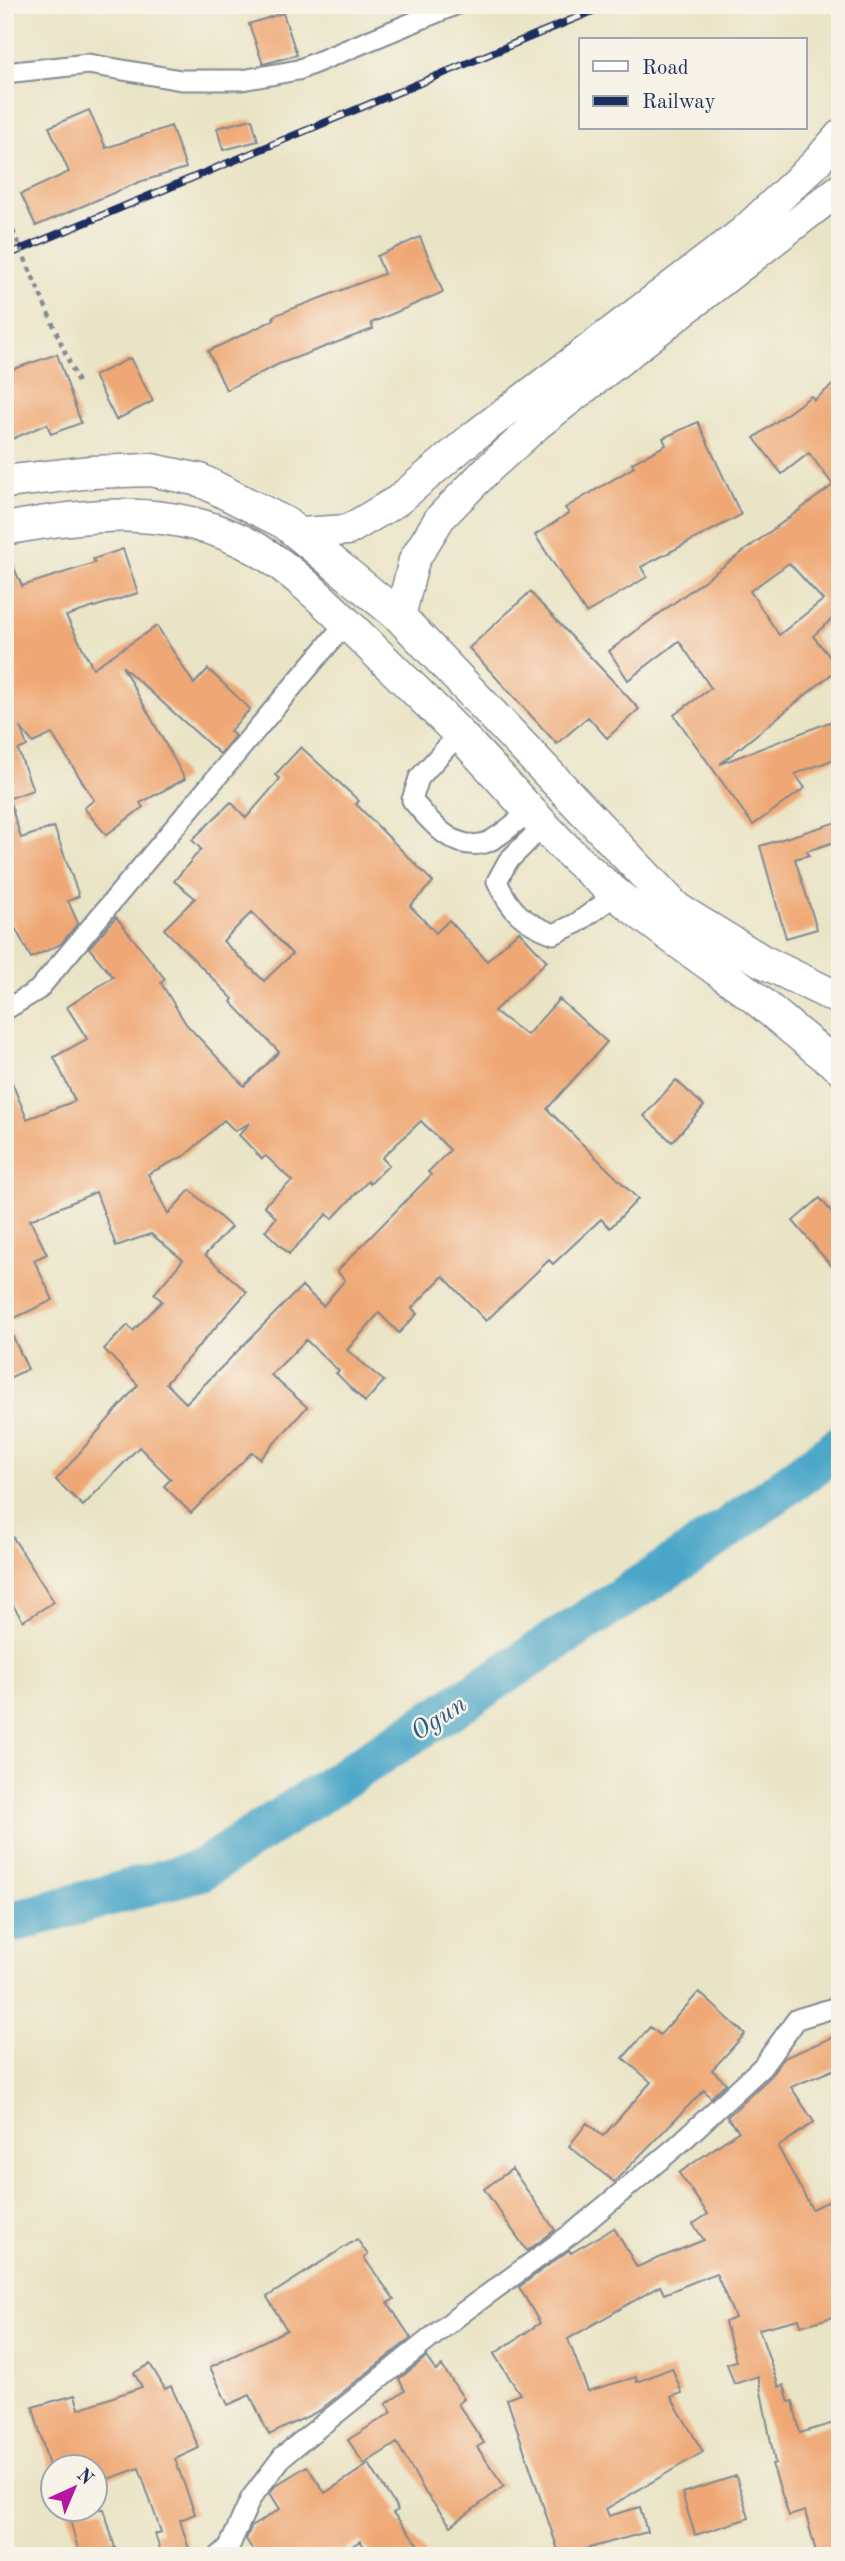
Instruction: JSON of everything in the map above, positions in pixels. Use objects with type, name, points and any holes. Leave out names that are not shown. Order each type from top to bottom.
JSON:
[{"type":"highway","points":[[5,482],[91,472],[151,470],[200,480],[243,499],[300,533],[400,617],[677,909],[762,961],[840,999]]},
{"type":"highway","points":[[5,528],[80,515],[125,514],[166,518],[200,527],[256,549],[289,572],[346,623],[459,734],[537,818],[617,894],[680,946],[739,986],[840,1067]]},
{"type":"main road","points":[[300,533],[348,530],[397,500],[473,438],[743,232],[813,166],[840,135]]},
{"type":"main road","points":[[400,617],[414,560],[440,518],[488,469],[537,425],[840,189]]},
{"type":"street","points":[[5,73],[88,64],[181,80],[242,79],[298,70],[455,5]]},
{"type":"street","points":[[5,1010],[38,990],[118,899],[346,623]]},
{"type":"street","points":[[459,734],[419,778],[412,800],[433,825],[458,843],[485,843],[537,818]]},
{"type":"street","points":[[537,818],[497,881],[505,900],[528,924],[554,934],[577,923],[617,894]]},
{"type":"street","points":[[219,2556],[229,2547],[251,2498],[284,2456],[462,2313],[575,2231],[678,2145],[762,2067],[797,2019],[840,2006]]},
{"type":"path","points":[[5,212],[79,385]]},
{"type":"building","points":[[283,13],[297,55],[263,64],[249,24]]},
{"type":"building","points":[[89,110],[106,148],[171,126],[186,168],[139,182],[36,226],[21,194],[69,172],[49,127]]},
{"type":"building","points":[[252,119],[258,141],[223,150],[217,128]]},
{"type":"building","points":[[420,237],[443,292],[371,323],[373,329],[279,364],[226,390],[208,351],[274,320],[273,316],[384,274],[377,256]]},
{"type":"building","points":[[57,354],[81,423],[51,434],[47,424],[5,442],[5,372]]},
{"type":"building","points":[[130,358],[153,401],[116,420],[94,376]]},
{"type":"building","points":[[840,379],[840,618],[836,615],[813,636],[839,668],[720,764],[840,718],[840,757],[795,774],[805,788],[753,825],[674,715],[711,688],[679,641],[628,680],[609,651],[833,485],[809,453],[782,474],[754,438],[811,396],[814,400]],"holes":[[[789,563],[823,600],[779,635],[750,591]]]},
{"type":"building","points":[[698,422],[741,515],[641,567],[647,577],[586,613],[535,535],[569,513],[565,508],[634,467],[632,463],[666,445],[663,438]]},
{"type":"building","points":[[5,548],[22,586],[95,563],[93,559],[123,549],[138,593],[66,616],[93,668],[157,626],[194,684],[208,669],[250,709],[230,731],[235,736],[220,754],[122,666],[185,779],[140,803],[143,807],[106,835],[84,808],[94,800],[52,734],[33,743],[20,727],[27,746],[18,750],[33,790],[5,800]]},
{"type":"building","points":[[530,592],[639,709],[607,738],[588,717],[557,744],[469,648]]},
{"type":"building","points":[[301,747],[359,801],[356,804],[433,882],[410,906],[436,933],[449,920],[487,961],[519,931],[547,961],[494,1011],[527,1035],[559,999],[607,1042],[547,1109],[638,1199],[610,1228],[601,1219],[553,1264],[549,1260],[486,1321],[443,1276],[412,1308],[417,1314],[399,1333],[379,1313],[347,1350],[384,1381],[365,1402],[336,1373],[339,1371],[306,1340],[271,1375],[307,1407],[260,1459],[252,1452],[191,1513],[164,1486],[171,1479],[139,1447],[83,1506],[56,1480],[138,1385],[104,1349],[128,1325],[133,1331],[162,1301],[154,1294],[183,1260],[151,1234],[116,1246],[96,1192],[30,1220],[47,1254],[34,1260],[53,1300],[6,1322],[28,1369],[5,1380],[5,1066],[27,1119],[75,1101],[54,1057],[87,1039],[67,1007],[113,977],[89,948],[116,917],[165,979],[161,983],[186,1024],[244,1086],[279,1052],[231,1002],[233,999],[164,929],[195,898],[174,881],[201,849],[192,840],[231,802],[246,818],[280,779],[275,775]],"holes":[[[252,912],[292,954],[264,981],[223,941]],[[224,1120],[235,1131],[250,1123],[239,1135],[262,1159],[266,1156],[292,1181],[264,1205],[276,1218],[265,1231],[289,1254],[327,1214],[332,1219],[368,1181],[370,1184],[389,1165],[382,1158],[421,1121],[450,1150],[428,1172],[431,1175],[337,1271],[345,1280],[323,1306],[302,1286],[186,1403],[166,1383],[247,1292],[205,1255],[231,1227],[190,1190],[168,1214],[148,1174],[186,1155]]]},
{"type":"building","points":[[5,802],[10,802],[21,838],[54,827],[79,896],[68,901],[78,923],[61,944],[31,958],[5,909]]},
{"type":"building","points":[[840,821],[840,840],[807,851],[809,855],[795,859],[817,929],[786,938],[760,846]]},
{"type":"building","points":[[676,1080],[704,1106],[672,1142],[644,1116]]},
{"type":"building","points":[[820,1198],[840,1222],[840,1276],[793,1221]]},
{"type":"building","points":[[5,1525],[54,1602],[23,1621],[5,1593]]},
{"type":"building","points":[[699,1992],[745,2034],[712,2070],[726,2083],[711,2098],[704,2090],[614,2182],[569,2146],[587,2123],[603,2136],[651,2082],[623,2058],[650,2027],[660,2035]]},
{"type":"building","points":[[840,2034],[840,2067],[791,2087],[814,2122],[778,2147],[812,2209],[840,2196],[840,2315],[801,2326],[799,2319],[759,2329],[779,2387],[784,2385],[789,2402],[793,2401],[800,2433],[840,2421],[840,2551],[817,2556],[805,2511],[789,2516],[772,2464],[775,2463],[758,2376],[734,2384],[727,2364],[736,2361],[725,2322],[735,2318],[716,2273],[664,2294],[660,2286],[568,2339],[588,2391],[636,2377],[637,2382],[672,2368],[682,2393],[671,2397],[703,2452],[606,2509],[609,2516],[640,2507],[647,2532],[560,2556],[507,2399],[520,2394],[494,2354],[540,2323],[519,2287],[569,2250],[571,2253],[614,2228],[637,2267],[704,2240],[693,2224],[708,2214],[679,2173],[739,2131],[727,2117],[771,2076],[784,2058]]},
{"type":"building","points":[[512,2169],[555,2230],[527,2251],[484,2189]]},
{"type":"building","points":[[357,2239],[368,2255],[364,2258],[394,2299],[388,2303],[411,2338],[319,2411],[269,2435],[250,2395],[228,2405],[210,2367],[287,2330],[267,2297]]},
{"type":"building","points":[[426,2357],[436,2371],[442,2366],[464,2399],[458,2404],[484,2443],[477,2447],[504,2486],[451,2526],[425,2492],[397,2443],[364,2464],[348,2440],[392,2412],[386,2404],[405,2391],[399,2379]]},
{"type":"building","points":[[150,2364],[165,2389],[171,2386],[199,2448],[175,2459],[195,2514],[180,2520],[191,2556],[162,2556],[155,2534],[161,2532],[139,2468],[108,2479],[108,2452],[45,2452],[33,2407],[75,2395],[79,2409],[142,2387],[134,2373]]},
{"type":"building","points":[[369,2464],[398,2510],[393,2513],[428,2556],[372,2556],[360,2541],[336,2556],[256,2556],[246,2539],[251,2527],[280,2509],[270,2493],[276,2485],[307,2466],[325,2493]]},
{"type":"building","points":[[736,2476],[749,2518],[695,2535],[682,2493]]},
{"type":"building","points":[[71,2522],[108,2522],[115,2548],[80,2556]]},
{"type":"waterway","name":"Ogun","points":[[5,1924],[201,1870],[716,1537],[840,1446]]},
{"type":"railway","points":[[5,256],[607,5]]}]
